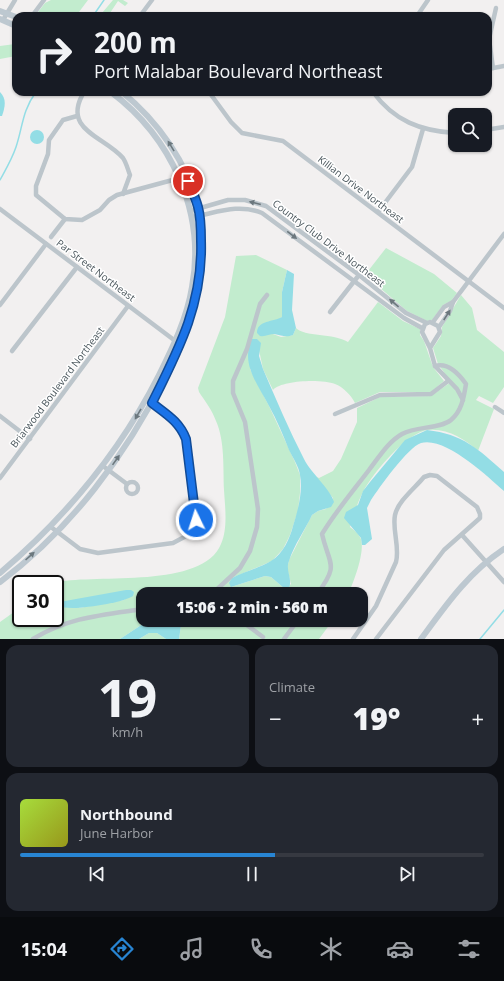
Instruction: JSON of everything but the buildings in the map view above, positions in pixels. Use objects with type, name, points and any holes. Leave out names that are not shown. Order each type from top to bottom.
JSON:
[{"type":"street","points":[[12,24],[1,20],[3,12],[15,0]]},
{"type":"street","points":[[35,12],[44,0]]},
{"type":"street","points":[[143,12],[152,0]]},
{"type":"street","points":[[420,12],[428,0]]},
{"type":"street","points":[[492,26],[496,8]]},
{"type":"street","points":[[492,68],[504,66]]},
{"type":"street","points":[[82,96],[79,100],[77,116],[87,132],[105,142],[124,159],[130,176],[123,194]]},
{"type":"street","points":[[116,96],[144,121],[165,149],[180,178],[192,217],[195,254],[192,286],[178,343]]},
{"type":"street","points":[[0,582],[9,570],[54,529],[128,442],[191,320],[200,276],[202,253],[200,216],[198,208],[188,181],[170,145],[149,117],[126,96]]},
{"type":"street","name":"Killian Drive Northeast","points":[[211,96],[231,122],[242,133],[283,141],[504,308]]},
{"type":"street","points":[[376,96],[395,115],[423,129],[448,132]]},
{"type":"street","points":[[77,116],[64,120],[50,137],[48,154],[36,186],[36,195],[65,219],[82,220],[100,210],[108,200],[123,194],[180,178]]},
{"type":"street","points":[[492,129],[504,127]]},
{"type":"street","points":[[378,212],[412,167],[423,129]]},
{"type":"street","name":"Country Club Drive Northeast","points":[[190,210],[228,200],[245,200],[259,204],[274,212],[359,275],[406,313],[427,323]]},
{"type":"street","name":"Country Club Drive Northeast","points":[[192,217],[234,208],[248,209],[262,213],[404,318],[422,328]]},
{"type":"street","name":"Par Street Northeast","points":[[0,209],[178,343]]},
{"type":"street","points":[[52,237],[65,219]]},
{"type":"street","points":[[463,400],[457,389],[448,381],[436,366],[430,348],[422,334],[422,328],[427,323],[433,322],[444,307],[452,302],[470,281],[504,234]]},
{"type":"street","points":[[0,305],[46,244]]},
{"type":"street","points":[[12,351],[77,267]]},
{"type":"street","points":[[330,312],[359,275]]},
{"type":"street","points":[[220,587],[240,568],[250,551],[257,527],[258,509],[245,422],[233,393],[233,381],[247,349],[260,304],[268,295]]},
{"type":"street","points":[[430,348],[439,334],[439,327],[450,311],[452,302]]},
{"type":"street","name":"Briarwood Boulevard Northeast","points":[[0,478],[128,306]]},
{"type":"street","points":[[433,322],[439,327]]},
{"type":"street","points":[[426,339],[435,339]]},
{"type":"street","points":[[323,587],[329,579],[332,563],[322,534],[333,516],[390,444],[402,434],[415,428],[443,424],[452,420],[462,405],[466,384],[461,377],[446,366],[436,366]]},
{"type":"street","points":[[335,414],[380,395],[431,394],[448,381]]},
{"type":"street","points":[[54,529],[80,549],[98,553],[173,543],[188,535],[196,520],[186,439],[182,428],[176,420],[149,401]]},
{"type":"street","points":[[495,407],[504,413]]},
{"type":"street","points":[[0,416],[30,439]]},
{"type":"street","points":[[106,468],[127,484]]},
{"type":"street","points":[[353,639],[376,606],[396,562],[398,555],[395,516],[397,509],[424,478],[430,475],[437,476],[477,508],[480,518],[439,556],[376,639]]},
{"type":"street","points":[[462,535],[504,582]]},
{"type":"street","points":[[420,639],[458,589],[486,561],[504,549]]},
{"type":"street","points":[[0,573],[9,570]]},
{"type":"street","points":[[33,639],[56,626],[72,620],[136,609]]},
{"type":"street","points":[[249,627],[263,638]]},
{"type":"street","points":[[284,639],[293,627]]},
{"type":"green space","points":[[51,0],[88,0],[79,12],[38,12],[45,3]]},
{"type":"green space","points":[[113,0],[123,0],[128,3],[125,6],[118,1],[111,12],[103,12]]},
{"type":"green space","points":[[12,44],[12,57],[0,59],[0,46]]},
{"type":"green space","points":[[386,248],[434,274],[457,293],[451,301],[443,305],[432,320],[427,321],[407,311],[365,275]]},
{"type":"green space","points":[[256,255],[287,270],[282,292],[282,317],[277,320],[273,334],[281,337],[293,335],[296,328],[306,333],[335,337],[348,342],[378,302],[403,321],[420,329],[420,335],[424,341],[433,367],[444,381],[431,392],[380,392],[355,403],[344,389],[329,382],[293,382],[273,390],[263,369],[259,350],[250,369],[269,406],[300,475],[298,511],[290,535],[283,549],[272,561],[232,578],[231,587],[136,587],[136,627],[138,627],[120,639],[0,639],[0,622],[12,613],[12,627],[64,627],[64,581],[147,577],[172,574],[193,568],[210,558],[221,544],[225,531],[226,517],[221,437],[214,417],[198,388],[225,317],[236,256]],"holes":[[[131,590],[124,600],[79,608],[81,599]]]},
{"type":"green space","points":[[461,295],[472,308],[477,330],[504,352],[504,387],[493,403],[479,396],[476,400],[494,409],[478,451],[455,435],[442,431],[428,430],[420,432],[410,438],[391,455],[374,475],[357,505],[350,527],[359,535],[362,545],[362,551],[351,587],[287,587],[291,584],[287,568],[289,560],[312,515],[318,511],[326,509],[333,498],[315,476],[319,478],[333,471],[341,459],[357,422],[357,408],[380,397],[431,396],[451,382],[438,364],[433,348],[441,336],[442,327]]},
{"type":"green space","points":[[265,576],[271,577],[283,587],[231,587]]},
{"type":"green space","points":[[181,627],[328,627],[319,639],[179,639]]},
{"type":"green space","points":[[149,633],[157,633],[166,639],[139,639]]},
{"type":"water","points":[[0,92],[4,97],[5,103],[2,116],[0,116]]},
{"type":"water","points":[[34,130],[40,130],[44,134],[44,140],[40,144],[34,144],[30,140],[30,134]]},
{"type":"water","points":[[287,270],[294,274],[292,310],[296,328],[293,335],[290,336],[274,334],[260,336],[257,333],[260,326],[266,322],[282,317],[282,292]]},
{"type":"water","points":[[252,339],[257,339],[261,343],[259,356],[263,369],[298,448],[307,464],[329,492],[334,502],[331,507],[318,511],[312,515],[297,543],[288,564],[289,587],[283,587],[271,577],[265,576],[231,587],[229,583],[232,578],[271,561],[279,554],[290,536],[300,501],[301,481],[296,462],[289,450],[275,417],[252,374],[248,357]]},
{"type":"water","points":[[427,430],[451,435],[469,444],[486,456],[504,472],[504,491],[477,467],[453,451],[442,445],[431,442],[421,443],[409,452],[371,500],[367,508],[372,539],[365,545],[362,545],[361,538],[344,518],[346,512],[358,505],[363,491],[405,440]]},
{"type":"water","points":[[126,590],[131,590],[134,592],[133,596],[127,599],[96,606],[65,608],[64,601]]},
{"type":"water","points":[[138,627],[181,627],[179,639],[166,639],[157,633],[149,633],[139,639],[120,639]]},
{"type":"waterway","points":[[96,12],[104,0]]},
{"type":"waterway","points":[[0,180],[9,164],[18,139],[25,112],[33,96]]},
{"type":"waterway","points":[[480,639],[504,610]]},
{"type":"route","points":[[188,181],[198,208],[201,225],[202,253],[199,288],[191,320],[174,360],[152,403],[176,420],[182,428],[186,439],[196,506],[196,520]]}]
